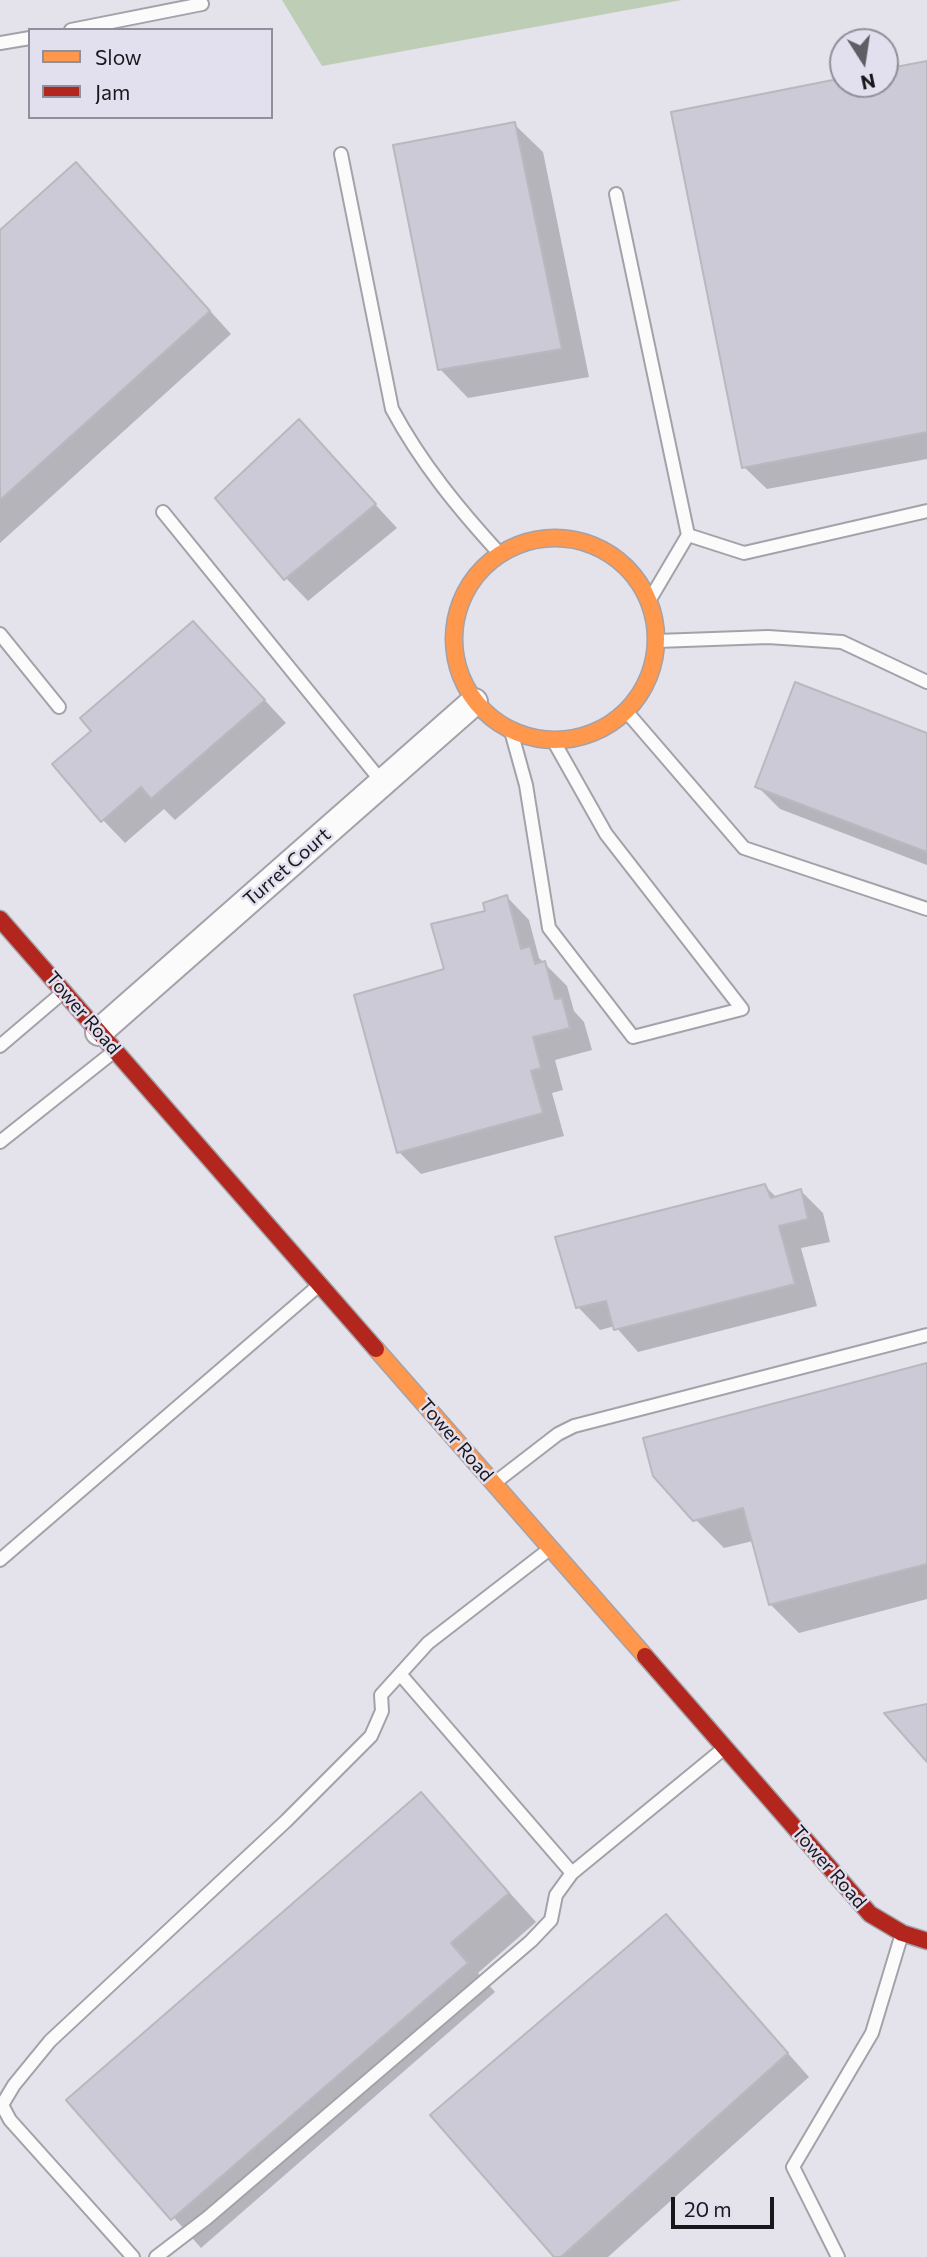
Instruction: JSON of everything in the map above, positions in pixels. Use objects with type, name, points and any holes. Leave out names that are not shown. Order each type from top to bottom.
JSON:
[{"type":"street","points":[[556,537],[586,542],[613,555],[634,576],[649,601],[657,641],[652,667],[642,690],[626,711],[605,727],[580,737],[553,740],[511,731],[491,718],[474,702],[458,672],[453,639],[458,606],[474,576],[499,553],[526,541],[556,537]]},
{"type":"street","name":"Turret Court","points":[[107,1041],[382,782],[474,702]]},
{"type":"street","name":"Tower Road","points":[[0,919],[870,1914],[902,1933],[927,1941]]},
{"type":"lane","points":[[81,28],[202,4]]},
{"type":"lane","points":[[0,43],[28,38]]},
{"type":"lane","points":[[341,154],[392,409],[411,444],[454,503],[499,553]]},
{"type":"lane","points":[[616,194],[688,535],[649,601]]},
{"type":"lane","points":[[688,535],[744,554],[927,511]]},
{"type":"lane","points":[[163,512],[382,782]]},
{"type":"lane","points":[[0,634],[59,707]]},
{"type":"lane","points":[[657,641],[768,637],[842,642],[927,681]]},
{"type":"lane","points":[[626,711],[744,848],[927,909]]},
{"type":"lane","points":[[511,731],[526,785],[549,928],[633,1037],[742,1009],[606,834],[553,740]]},
{"type":"lane","points":[[0,1046],[64,991]]},
{"type":"lane","points":[[0,1142],[107,1041]]},
{"type":"lane","points":[[0,1560],[320,1284]]},
{"type":"lane","points":[[494,1483],[558,1434],[574,1426],[927,1335]]},
{"type":"lane","points":[[132,2257],[10,2120],[2,2105],[14,2085],[50,2041],[286,1821],[371,1737],[382,1711],[381,1695],[428,1643],[550,1548]]},
{"type":"lane","points":[[400,1674],[572,1873]]},
{"type":"lane","points":[[156,2257],[207,2218],[531,1941],[551,1920],[556,1895],[572,1873],[725,1747]]},
{"type":"lane","points":[[838,2257],[793,2168],[872,2032],[902,1933]]},
{"type":"green space","points":[[282,0],[682,0],[322,66]]},
{"type":"building","points":[[927,61],[927,432],[742,468],[671,112],[829,81],[829,98],[899,98],[899,66]]},
{"type":"building","points":[[515,122],[562,349],[438,370],[393,145]]},
{"type":"building","points":[[76,162],[210,311],[0,500],[0,230]]},
{"type":"building","points":[[299,419],[376,504],[284,580],[215,498]]},
{"type":"building","points":[[193,621],[265,700],[151,799],[141,787],[101,822],[52,764],[91,731],[80,718]]},
{"type":"building","points":[[795,682],[927,733],[927,852],[755,787]]},
{"type":"building","points":[[507,895],[521,949],[530,946],[535,964],[545,961],[555,999],[562,998],[570,1028],[533,1037],[541,1068],[531,1071],[543,1113],[397,1153],[354,995],[444,969],[431,924],[485,911],[483,903]]},
{"type":"building","points":[[765,1184],[771,1198],[801,1189],[808,1219],[779,1226],[795,1284],[614,1330],[606,1301],[576,1308],[555,1237]]},
{"type":"building","points":[[927,1363],[927,1564],[769,1605],[743,1508],[693,1521],[653,1476],[643,1438]]},
{"type":"building","points":[[927,1704],[927,1762],[884,1713]]},
{"type":"building","points":[[421,1792],[509,1893],[451,1943],[468,1963],[171,2220],[66,2100]]},
{"type":"building","points":[[666,1914],[788,2053],[561,2257],[554,2257],[430,2115]]},
{"type":"traffic: slow","points":[[555,538],[594,546],[627,567],[648,600],[656,639],[648,678],[627,711],[594,732],[555,740],[516,732],[483,711],[462,678],[454,639],[462,600],[483,567],[516,546],[555,538]]},
{"type":"traffic: slow","points":[[376,1349],[645,1656]]},
{"type":"traffic: jam","points":[[0,919],[376,1349]]},
{"type":"traffic: jam","points":[[645,1656],[870,1914],[902,1933],[927,1941]]}]
